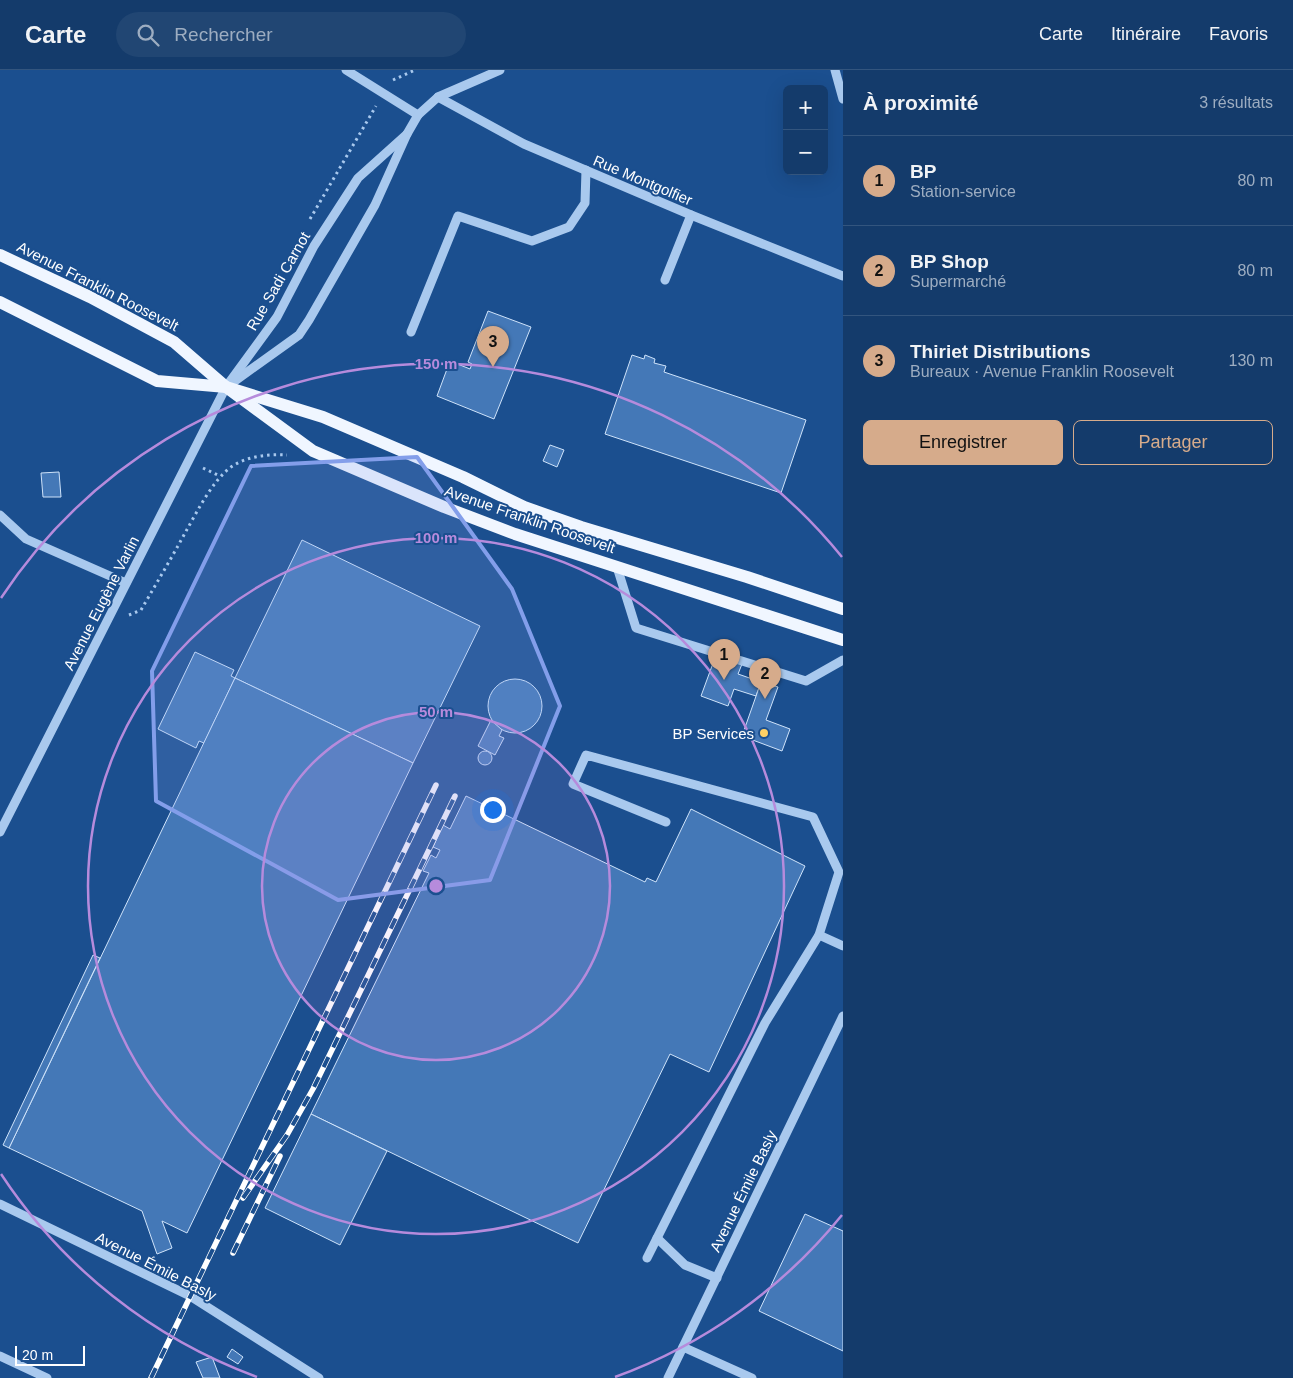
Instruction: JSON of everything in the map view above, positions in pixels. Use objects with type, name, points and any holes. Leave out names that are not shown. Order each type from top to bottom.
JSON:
[{"type":"main road","name":"Avenue Franklin Roosevelt","points":[[0,255],[90,297],[174,342],[226,387],[313,451],[444,507],[516,534],[843,640]]},
{"type":"main road","name":"Avenue Franklin Roosevelt","points":[[0,302],[157,381],[226,387],[323,417],[463,477],[524,507],[581,527],[748,577],[843,609]]},
{"type":"street","points":[[346,70],[418,115]]},
{"type":"street","name":"Rue Sadi Carnot","points":[[226,387],[299,335],[310,320],[375,205],[407,134],[418,115],[438,97],[500,70]]},
{"type":"street","points":[[834,70],[843,99]]},
{"type":"street","name":"Rue Montgolfier","points":[[438,97],[524,144],[691,215],[843,276]]},
{"type":"street","name":"Rue Sadi Carnot","points":[[226,387],[277,317],[314,246],[358,178],[407,134]]},
{"type":"street","points":[[410,332],[458,216],[532,241],[569,227],[585,203],[586,170]]},
{"type":"street","points":[[665,280],[691,215]]},
{"type":"street","name":"Avenue Eugène Varlin","points":[[0,832],[226,387]]},
{"type":"street","points":[[0,515],[26,539],[126,583]]},
{"type":"street","points":[[617,567],[636,628],[806,681],[843,660]]},
{"type":"street","points":[[647,1258],[765,1023],[819,935],[840,872],[813,817],[586,754],[573,784],[666,822]]},
{"type":"street","points":[[819,935],[843,946]]},
{"type":"street","name":"Avenue Émile Basly","points":[[668,1378],[843,1016]]},
{"type":"street","name":"Avenue Émile Basly","points":[[0,1204],[190,1296],[318,1378]]},
{"type":"street","points":[[657,1238],[684,1265],[717,1278]]},
{"type":"street","points":[[683,1347],[752,1378]]},
{"type":"street","points":[[0,1356],[47,1378]]},
{"type":"path","points":[[314,246],[308,222],[376,104]]},
{"type":"path","points":[[105,625],[141,610],[201,505],[220,476],[243,460],[276,454],[292,456]]},
{"type":"highlighted area","points":[[417,457],[512,589],[560,706],[490,880],[338,900],[156,801],[152,671],[251,466]]},
{"type":"building","points":[[488,311],[531,327],[494,419],[437,396],[450,361],[470,369],[472,364],[468,362]]},
{"type":"building","points":[[632,355],[644,359],[645,355],[655,359],[654,363],[666,366],[664,372],[806,420],[781,493],[605,434]]},
{"type":"building","points":[[550,445],[564,450],[557,467],[543,461]]},
{"type":"building","points":[[59,472],[61,497],[43,497],[41,473]]},
{"type":"building","points":[[302,540],[480,626],[413,763],[235,678]]},
{"type":"building","points":[[195,652],[234,670],[231,676],[235,678],[204,743],[199,741],[196,748],[158,729]]},
{"type":"building","points":[[716,655],[742,664],[738,674],[761,682],[756,696],[734,689],[728,706],[701,696]]},
{"type":"building","points":[[235,678],[413,763],[187,1233],[162,1221],[172,1248],[157,1254],[142,1211],[9,1148]]},
{"type":"building","points":[[510,679],[520,679],[530,683],[538,691],[542,706],[538,721],[530,729],[520,733],[510,733],[500,729],[492,721],[488,711],[488,701],[492,691],[500,683]]},
{"type":"building","points":[[761,682],[778,687],[766,720],[790,729],[782,751],[742,736]]},
{"type":"building","points":[[491,720],[502,730],[499,736],[504,738],[495,755],[478,746]]},
{"type":"building","points":[[485,751],[490,753],[492,758],[490,763],[485,765],[480,763],[478,758],[480,753]]},
{"type":"building","points":[[466,796],[645,882],[647,878],[656,882],[691,809],[805,866],[709,1072],[670,1054],[578,1243],[311,1114],[429,873],[423,871],[431,855],[436,858],[440,850],[433,847],[443,825],[450,829]]},
{"type":"building","points":[[93,955],[100,958],[9,1148],[3,1145]]},
{"type":"building","points":[[311,1114],[387,1151],[340,1245],[265,1208]]},
{"type":"building","points":[[805,1214],[843,1231],[843,1351],[759,1311]]},
{"type":"building","points":[[232,1349],[243,1357],[238,1364],[227,1357]]},
{"type":"building","points":[[212,1357],[220,1378],[203,1378],[196,1362]]},
{"type":"railway","points":[[151,1378],[436,785]]},
{"type":"railway","points":[[243,1198],[287,1135],[313,1089],[455,796]]},
{"type":"railway","points":[[233,1253],[280,1156]]},
{"type":"place","name":"Thiriet Distributions","points":[[493,367]]},
{"type":"place","name":"BP","points":[[724,680]]},
{"type":"place","name":"BP Shop","points":[[765,699]]},
{"type":"place","name":"BP Services","points":[[764,733]]}]
